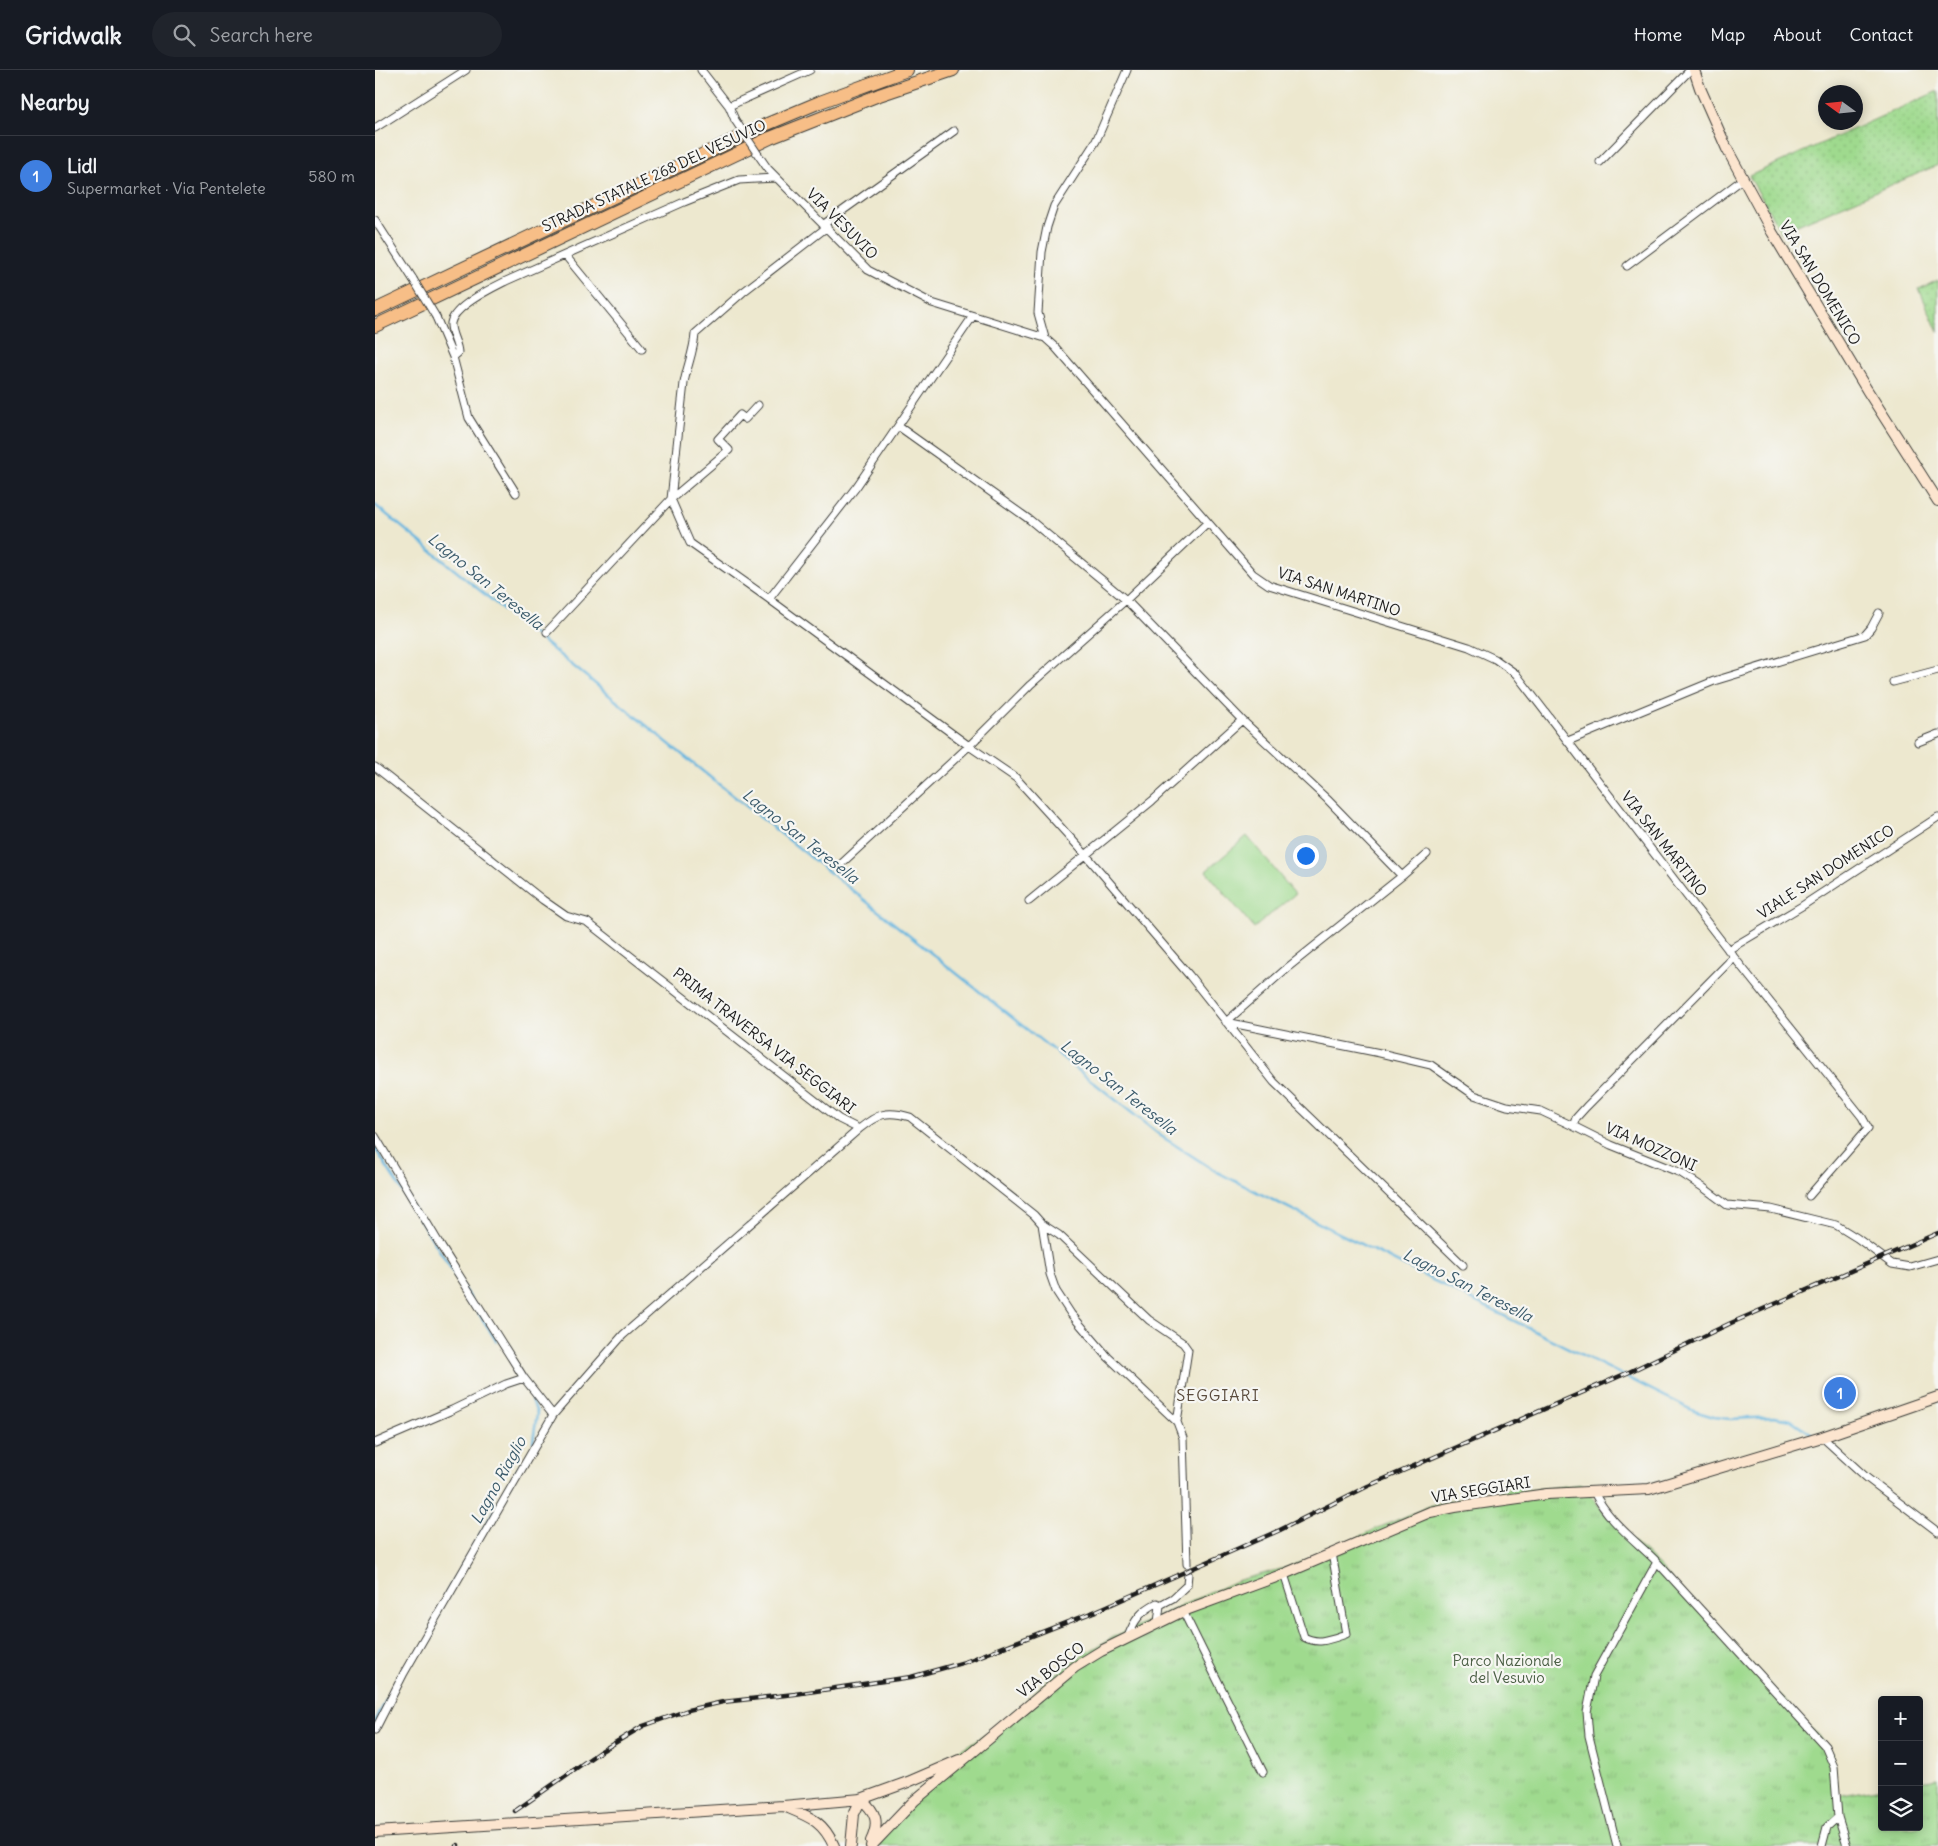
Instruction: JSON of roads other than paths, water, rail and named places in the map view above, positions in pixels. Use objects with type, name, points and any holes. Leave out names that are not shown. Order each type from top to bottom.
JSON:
[{"type":"highway","name":"STRADA STATALE 268 DEL VESUVIO","points":[[375,310],[739,137],[820,102],[907,70]]},
{"type":"highway","name":"STRADA STATALE 268 DEL VESUVIO","points":[[375,326],[770,138],[879,95],[953,70]]},
{"type":"main road","name":"VIA SAN DOMENICO","points":[[1695,70],[1707,103],[1743,180],[1813,302],[1938,501]]},
{"type":"main road","name":"VIA SEGGIARI","points":[[1158,1623],[1183,1611],[1284,1574],[1430,1512],[1547,1494],[1649,1489],[1822,1437],[1938,1397]]},
{"type":"main road","name":"VIA BOSCO","points":[[870,1846],[914,1801],[1075,1667],[1128,1637],[1158,1623]]},
{"type":"main road","name":"VIA BOSCO","points":[[375,1832],[783,1806],[861,1799],[908,1782],[971,1754]]},
{"type":"main road","points":[[851,1846],[854,1814],[861,1799],[871,1808],[876,1818],[875,1832],[870,1846]]},
{"type":"main road","points":[[783,1806],[819,1823],[829,1833],[834,1846]]},
{"type":"street","points":[[375,128],[466,70]]},
{"type":"street","name":"VIA VESUVIO","points":[[701,70],[729,106],[735,120],[776,178],[825,225],[867,270],[932,303],[1045,338]]},
{"type":"street","points":[[729,106],[810,70]]},
{"type":"street","name":"VIA SAN MARTINO","points":[[1127,70],[1096,140],[1059,199],[1047,227],[1042,252],[1038,313],[1045,338],[1055,347],[1253,574],[1269,585],[1469,647],[1495,659],[1517,674],[1868,1128],[1809,1196]]},
{"type":"street","points":[[1600,162],[1691,70]]},
{"type":"street","points":[[954,131],[825,225],[695,334],[694,350],[686,371],[684,383],[671,499],[691,543],[969,746],[1016,778],[1086,854],[1189,975],[1275,1082],[1463,1266]]},
{"type":"street","points":[[453,357],[458,353],[458,346],[453,335],[451,322],[457,312],[479,296],[506,281],[684,202],[739,180],[761,177],[776,178]]},
{"type":"street","points":[[1627,266],[1743,180]]},
{"type":"street","points":[[375,220],[436,317],[453,357],[469,418],[516,493]]},
{"type":"street","points":[[565,255],[642,349]]},
{"type":"street","points":[[769,599],[857,486],[973,316]]},
{"type":"street","points":[[547,632],[671,499],[729,450],[718,439],[740,415],[745,419],[758,405]]},
{"type":"street","points":[[898,426],[1031,520],[1125,600],[1242,720],[1327,799],[1402,876]]},
{"type":"street","points":[[840,865],[969,746],[1030,685],[1207,523]]},
{"type":"street","points":[[1568,741],[1714,681],[1865,635],[1879,613]]},
{"type":"street","points":[[1893,682],[1938,670]]},
{"type":"street","points":[[1029,901],[1151,801],[1242,720]]},
{"type":"street","points":[[1918,742],[1938,734]]},
{"type":"street","name":"PRIMA TRAVERSA VIA SEGGIARI","points":[[375,767],[543,900],[566,916],[587,922],[839,1120],[859,1129],[882,1114],[895,1113],[910,1117],[1034,1215],[1042,1224],[1059,1235],[1149,1320],[1183,1342],[1188,1350],[1177,1422]]},
{"type":"street","name":"VIALE SAN DOMENICO","points":[[1731,953],[1938,817]]},
{"type":"street","points":[[1226,1022],[1287,968],[1427,854]]},
{"type":"street","points":[[1573,1126],[1576,1118],[1728,963],[1731,953]]},
{"type":"street","name":"VIA MOZZONI","points":[[1226,1022],[1380,1052],[1431,1065],[1474,1095],[1507,1106],[1541,1111],[1611,1145],[1681,1173],[1727,1205],[1771,1209],[1836,1225],[1892,1264],[1911,1266],[1938,1259]]},
{"type":"street","points":[[375,1730],[404,1673],[553,1415],[623,1335],[859,1129]]},
{"type":"street","points":[[375,1136],[442,1248],[524,1378],[553,1415]]},
{"type":"street","points":[[1042,1224],[1050,1274],[1056,1291],[1071,1314],[1108,1357],[1177,1422],[1183,1438],[1187,1564]]},
{"type":"street","points":[[375,1443],[506,1384],[524,1378]]},
{"type":"street","points":[[1822,1437],[1867,1478],[1938,1532]]},
{"type":"street","points":[[1594,1492],[1600,1504],[1616,1524],[1636,1540],[1657,1562],[1825,1746],[1834,1767],[1838,1817],[1847,1846]]},
{"type":"street","points":[[1284,1574],[1304,1637],[1313,1642],[1329,1640],[1346,1634],[1332,1554]]},
{"type":"street","points":[[1617,1846],[1589,1736],[1587,1712],[1594,1676],[1657,1562]]},
{"type":"street","points":[[1128,1637],[1137,1617],[1147,1608],[1157,1603],[1160,1605],[1173,1598],[1187,1585],[1188,1574]]},
{"type":"street","points":[[1158,1623],[1160,1605]]},
{"type":"street","points":[[1183,1611],[1263,1772]]},
{"type":"street","points":[[1822,1846],[1827,1827],[1838,1817]]},
{"type":"waterway","name":"Lagno San Teresella","points":[[375,505],[711,778],[1161,1136],[1217,1172],[1694,1411],[1714,1417],[1731,1419],[1774,1417],[1791,1420],[1815,1436]]},
{"type":"waterway","name":"Lagno Riaglio","points":[[375,1148],[497,1342]]},
{"type":"waterway","name":"Lagno Riaglio","points":[[527,1386],[537,1413],[533,1442]]},
{"type":"waterway","name":"Lagno Riaglio","points":[[447,1592],[522,1462]]},
{"type":"waterway","name":"Lagno Riaglio","points":[[375,1722],[396,1681]]},
{"type":"railway","points":[[515,1811],[598,1753],[643,1726],[688,1710],[723,1702],[795,1694],[911,1677],[965,1662],[1096,1611],[1280,1530],[1368,1486],[1627,1373],[1731,1323],[1938,1233]]},
{"type":"place","name":"Lidl","points":[[1840,1393]]},
{"type":"district","name":"SEGGIARI","points":[[1218,1395]]},
{"type":"park label","name":"Parco Nazionale del Vesuvio","points":[[1507,1670]]}]
